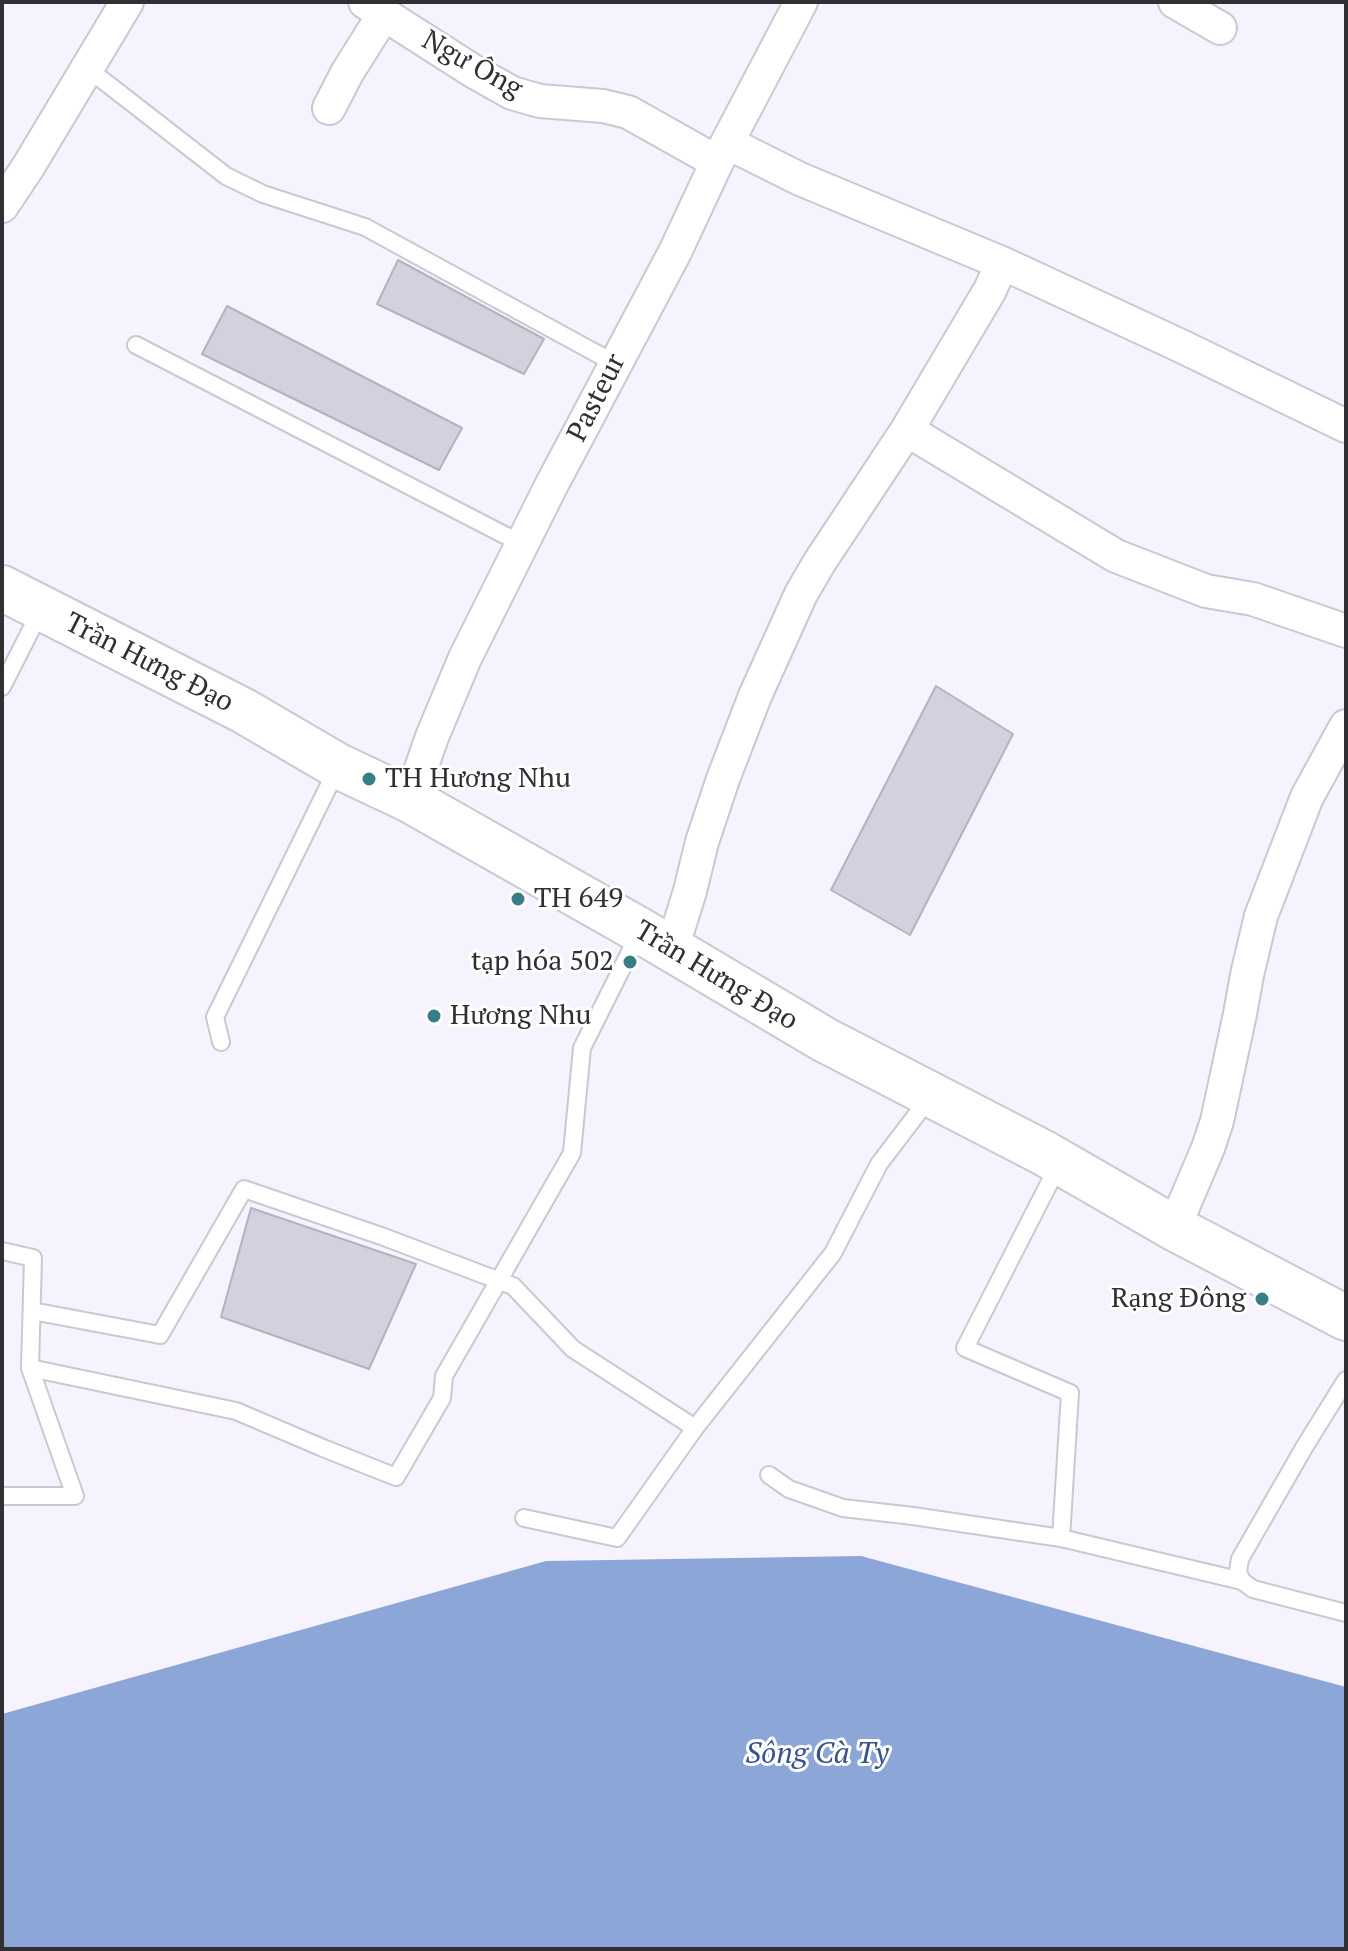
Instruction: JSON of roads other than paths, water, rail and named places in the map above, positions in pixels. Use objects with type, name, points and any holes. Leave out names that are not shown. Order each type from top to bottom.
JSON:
[{"type":"main road","name":"Trần Hưng Đạo","points":[[2,588],[244,711],[338,766],[410,800],[825,1040],[1060,1162],[1174,1228],[1346,1318]]},
{"type":"street","points":[[2,206],[127,2]]},
{"type":"street","name":"Pasteur","points":[[410,800],[452,687],[522,544],[801,2]]},
{"type":"street","points":[[1175,2],[1220,28]]},
{"type":"street","points":[[329,108],[374,8]]},
{"type":"street","name":"Ngư Ông","points":[[374,8],[512,93],[548,102],[603,106],[628,112],[723,152],[800,179],[1002,263],[1346,426]]},
{"type":"street","points":[[656,940],[690,891],[723,779],[795,606],[819,563],[907,430],[990,290],[1002,263]]},
{"type":"street","points":[[907,430],[1116,556],[1206,591],[1253,599],[1346,631]]},
{"type":"street","points":[[1174,1228],[1217,1121],[1261,916],[1307,797],[1346,726]]},
{"type":"lane","points":[[87,68],[226,176],[263,194],[365,227],[614,363]]},
{"type":"lane","points":[[136,345],[522,544]]},
{"type":"lane","points":[[2,687],[41,609]]},
{"type":"lane","points":[[221,1042],[215,1017],[338,766]]},
{"type":"lane","points":[[30,1368],[236,1411],[396,1477],[442,1398],[444,1376],[572,1153],[582,1048],[656,940]]},
{"type":"lane","points":[[524,1518],[617,1538],[695,1428],[833,1253],[879,1164],[931,1096]]},
{"type":"lane","points":[[1060,1162],[965,1348],[1070,1393],[1061,1538]]},
{"type":"lane","points":[[32,1311],[160,1335],[244,1189],[513,1286],[573,1349],[695,1428]]},
{"type":"lane","points":[[2,1251],[33,1258],[30,1368],[75,1496],[2,1496]]},
{"type":"lane","points":[[1242,1581],[1238,1572],[1240,1559],[1346,1380]]},
{"type":"lane","points":[[769,1475],[789,1489],[843,1508],[1061,1538],[1242,1581],[1253,1589],[1346,1613]]},
{"type":"water","name":"Sông Cà Ty","points":[[861,1556],[1346,1687],[1346,1949],[2,1949],[2,1714],[546,1561]]},
{"type":"place","name":"TH Hương Nhu","points":[[369,779]]},
{"type":"place","name":"TH 649","points":[[518,899]]},
{"type":"place","name":"tạp hóa 502","points":[[630,962]]},
{"type":"place","name":"Hương Nhu","points":[[434,1016]]},
{"type":"place","name":"Rạng Đông","points":[[1262,1299]]}]
